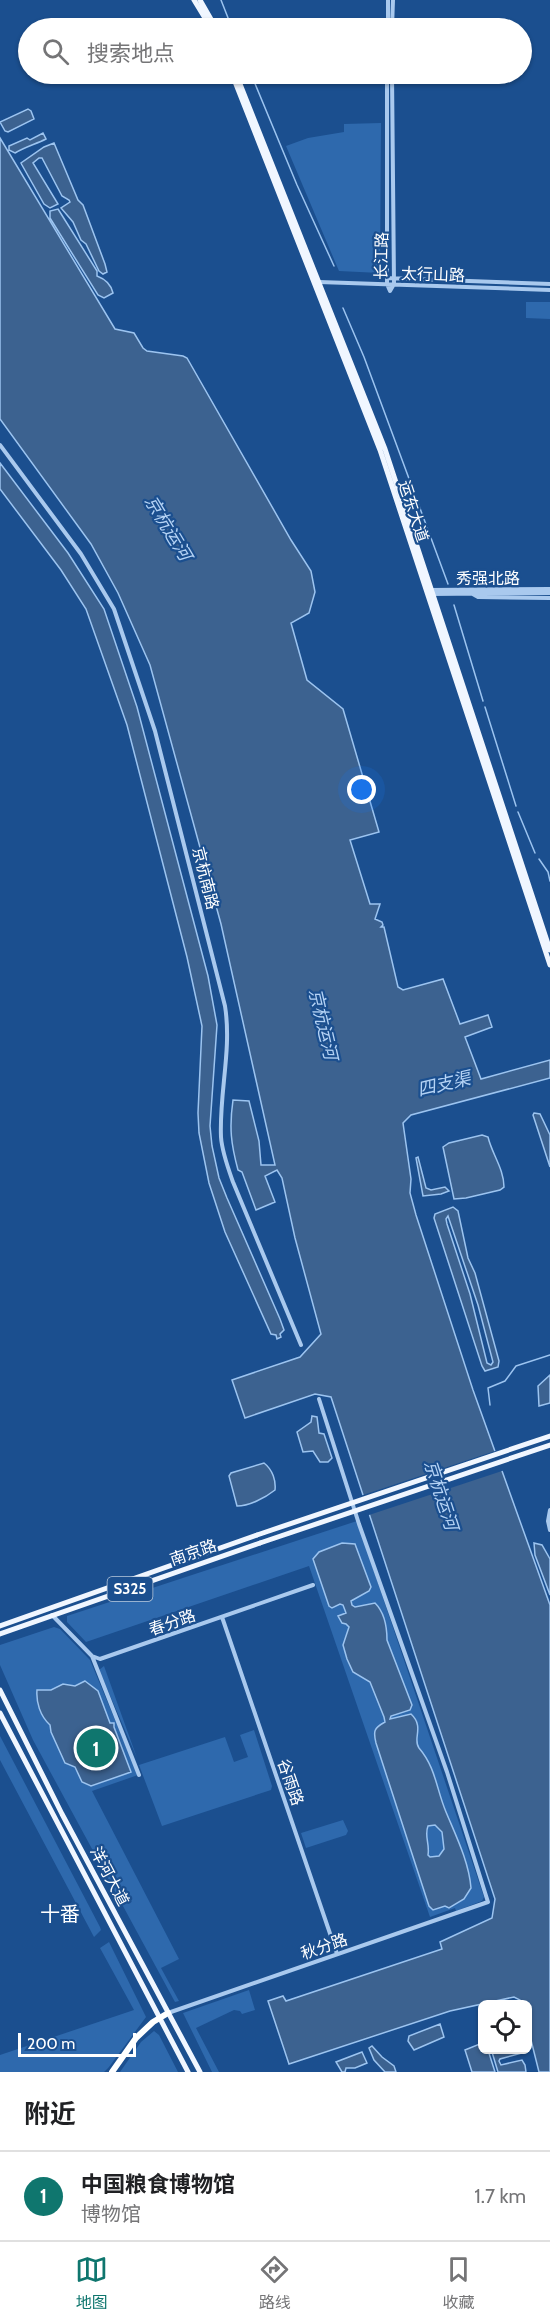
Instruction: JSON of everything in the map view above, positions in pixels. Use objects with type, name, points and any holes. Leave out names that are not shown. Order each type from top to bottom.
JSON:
[{"type":"highway","points":[[112,2072],[136,2038],[168,2013]]},
{"type":"main road","points":[[194,0],[205,18]]},
{"type":"main road","points":[[200,0],[210,18]]},
{"type":"main road","name":"运东大道","points":[[238,84],[318,283],[380,450],[550,950]]},
{"type":"main road","name":"运东大道","points":[[429,592],[550,965]]},
{"type":"main road","name":"南京路","points":[[0,1624],[550,1437]]},
{"type":"main road","name":"南京路","points":[[0,1634],[550,1445]]},
{"type":"main road","name":"洋河大道","points":[[0,1690],[62,1814],[200,2072]]},
{"type":"main road","name":"洋河大道","points":[[0,1713],[188,2072]]},
{"type":"street","points":[[388,0],[388,18]]},
{"type":"street","points":[[392,18],[393,0]]},
{"type":"street","name":"长江路","points":[[387,84],[387,284],[390,291],[394,284],[392,84]]},
{"type":"street","name":"太行山路","points":[[387,278],[550,284]]},
{"type":"street","name":"太行山路","points":[[318,283],[387,284]]},
{"type":"street","name":"太行山路","points":[[394,284],[550,290]]},
{"type":"street","name":"京杭南路","points":[[0,445],[75,545],[104,592],[114,609],[138,676],[158,742],[225,1006],[228,1032],[221,1118],[224,1154],[233,1182],[301,1345]]},
{"type":"street","name":"秀强北路","points":[[429,592],[550,591]]},
{"type":"street","name":"秀强北路","points":[[429,592],[550,591]]},
{"type":"street","points":[[471,593],[478,597],[550,598]]},
{"type":"street","name":"秋分路","points":[[168,2013],[488,1902],[447,1772],[366,1544],[319,1399]]},
{"type":"street","points":[[550,1510],[548,1521],[550,1530]]},
{"type":"street","name":"春分路","points":[[100,1659],[313,1585]]},
{"type":"street","points":[[52,1615],[92,1656],[139,1775]]},
{"type":"street","name":"谷雨路","points":[[222,1617],[337,1954]]},
{"type":"street","points":[[92,1656],[100,1659],[97,1670]]},
{"type":"shaded area","points":[[381,123],[380,273],[339,271],[286,146],[308,138],[344,132],[344,124]]},
{"type":"shaded area","points":[[526,302],[550,302],[550,319],[526,318]]},
{"type":"shaded area","points":[[357,1521],[484,1897],[482,1901],[456,1911],[455,1908],[430,1917],[309,1566],[86,1642],[67,1622],[67,1616]]},
{"type":"shaded area","points":[[54,1627],[60,1629],[90,1660],[138,1775],[92,1791],[179,1959],[161,1968],[179,2001],[175,2002],[33,1740],[0,1665],[0,1645]]},
{"type":"shaded area","points":[[104,1666],[137,1758],[99,1670]]},
{"type":"shaded area","points":[[254,1730],[272,1786],[271,1790],[162,1826],[139,1765],[225,1737],[234,1762],[248,1757],[240,1735]]},
{"type":"shaded area","points":[[0,1736],[100,1927],[101,1930],[94,1937],[0,1760]]},
{"type":"shaded area","points":[[343,1820],[348,1831],[346,1835],[306,1848],[301,1833]]},
{"type":"shaded area","points":[[109,1942],[146,2017],[109,2067],[104,2072],[0,2072],[0,2055],[134,2010],[100,1948]]},
{"type":"shaded area","points":[[249,1990],[255,2010],[242,2014],[234,2010],[196,2028],[219,2072],[212,2072],[183,2013]]},
{"type":"shaded area","points":[[154,2031],[159,2035],[178,2072],[120,2072],[141,2042]]},
{"type":"water","points":[[28,109],[34,119],[8,132],[5,131],[0,122]]},
{"type":"water","points":[[43,133],[46,139],[15,153],[9,150],[9,146],[27,138],[30,140]]},
{"type":"water","points":[[0,138],[115,329],[134,333],[147,351],[187,358],[311,571],[315,592],[309,613],[291,623],[307,680],[343,709],[379,832],[350,840],[370,904],[380,904],[375,919],[382,922],[381,927],[384,927],[398,987],[403,990],[443,979],[460,1024],[488,1015],[492,1027],[465,1037],[481,1079],[550,1060],[550,1078],[411,1115],[403,1123],[411,1179],[410,1193],[416,1215],[473,1390],[550,1605],[550,2072],[539,2072],[532,2044],[532,2000],[520,2000],[514,1997],[500,2000],[478,2000],[478,2005],[450,2011],[289,2064],[268,2001],[283,1996],[286,2001],[442,1949],[440,1942],[492,1918],[495,1899],[331,1397],[315,1394],[245,1418],[232,1380],[300,1357],[321,1334],[295,1238],[282,1178],[277,1170],[265,1176],[275,1202],[256,1210],[242,1172],[238,1170],[232,1144],[233,1100],[249,1101],[259,1141],[261,1165],[275,1165],[221,924],[150,665],[118,593],[91,544],[0,419]]},
{"type":"water","points":[[54,143],[78,200],[83,205],[105,264],[107,272],[103,274],[99,271],[86,244],[81,240],[73,222],[61,208],[70,202],[62,196],[42,158],[33,163],[58,204],[50,208],[44,204],[21,163]]},
{"type":"water","points":[[58,209],[97,271],[97,276],[107,282],[113,293],[104,298],[98,295],[50,218],[50,211]]},
{"type":"water","points":[[0,463],[68,553],[104,609],[137,707],[208,976],[217,1025],[210,1126],[219,1178],[284,1330],[280,1334],[281,1337],[277,1339],[276,1335],[271,1334],[225,1232],[209,1183],[199,1133],[198,1113],[202,1026],[187,957],[127,725],[86,609],[61,570],[0,489]]},
{"type":"water","points":[[534,1113],[540,1114],[550,1135],[550,1167],[533,1115]]},
{"type":"water","points":[[482,1135],[488,1137],[502,1174],[504,1187],[500,1190],[454,1199],[443,1147],[449,1143]]},
{"type":"water","points":[[418,1157],[426,1188],[431,1190],[445,1187],[449,1191],[423,1196],[416,1158]]},
{"type":"water","points":[[453,1207],[458,1211],[468,1258],[475,1273],[499,1361],[498,1367],[485,1371],[482,1366],[434,1218],[435,1214]],"holes":[[[448,1216],[478,1305],[493,1362],[491,1365],[487,1363],[470,1294],[447,1224]]]},
{"type":"water","points":[[550,1375],[550,1403],[539,1406],[538,1386]]},
{"type":"water","points":[[312,1416],[317,1417],[319,1433],[324,1434],[332,1458],[328,1462],[320,1462],[313,1451],[303,1452],[297,1432],[311,1422]]},
{"type":"water","points":[[264,1463],[273,1476],[275,1490],[257,1501],[237,1506],[229,1476],[231,1473]]},
{"type":"water","points":[[342,1543],[355,1544],[371,1587],[369,1591],[351,1601],[352,1605],[355,1607],[375,1603],[383,1615],[387,1640],[412,1705],[410,1710],[391,1716],[390,1719],[411,1714],[415,1719],[418,1728],[417,1744],[432,1771],[468,1869],[471,1888],[464,1899],[449,1908],[445,1906],[433,1910],[429,1906],[376,1743],[375,1730],[385,1722],[384,1717],[370,1682],[353,1672],[347,1659],[343,1645],[349,1627],[342,1623],[338,1616],[346,1613],[343,1605],[332,1608],[329,1606],[313,1559],[319,1552]],"holes":[[[435,1825],[442,1832],[444,1849],[439,1856],[430,1857],[428,1855],[428,1826]]]},
{"type":"water","points":[[534,1543],[542,1545],[550,1559],[550,1595],[535,1555]]},
{"type":"water","points":[[85,1681],[98,1691],[110,1723],[114,1723],[131,1772],[91,1786],[82,1782],[75,1767],[65,1763],[50,1725],[41,1713],[37,1695],[37,1690],[51,1690],[63,1684],[75,1686]]},
{"type":"water","points":[[440,2024],[444,2037],[414,2050],[408,2041],[409,2036]]},
{"type":"water","points":[[478,2045],[478,2054],[489,2054],[495,2072],[472,2072],[465,2050]]},
{"type":"water","points":[[372,2046],[394,2066],[396,2072],[385,2072],[374,2060],[369,2048]]},
{"type":"water","points":[[362,2052],[367,2063],[355,2068],[346,2068],[345,2072],[342,2072],[336,2062]]},
{"type":"water","points":[[493,2054],[518,2054],[499,2061],[501,2065],[522,2060],[526,2072],[498,2072]]},
{"type":"pier","points":[[498,1450],[505,1470],[366,1516],[360,1496]]},
{"type":"waterway","points":[[221,0],[228,18]]},
{"type":"waterway","points":[[255,84],[334,266]]},
{"type":"waterway","points":[[343,308],[364,357],[448,584]]},
{"type":"waterway","points":[[454,605],[483,701]]},
{"type":"waterway","points":[[485,707],[516,806]]},
{"type":"waterway","points":[[518,812],[535,853]]},
{"type":"waterway","points":[[539,859],[548,872],[550,881]]},
{"type":"waterway","points":[[490,1405],[488,1388],[505,1381],[516,1366],[550,1355]]},
{"type":"place","name":"中国粮食博物馆","points":[[96,1748]]},
{"type":"district","name":"十番","points":[[60,1914]]},
{"type":"water label","name":"京杭运河","points":[[168,528]]},
{"type":"water label","name":"京杭运河","points":[[323,1024]]},
{"type":"water label","name":"四支渠","points":[[444,1084]]},
{"type":"water label","name":"京杭运河","points":[[441,1495]]}]
